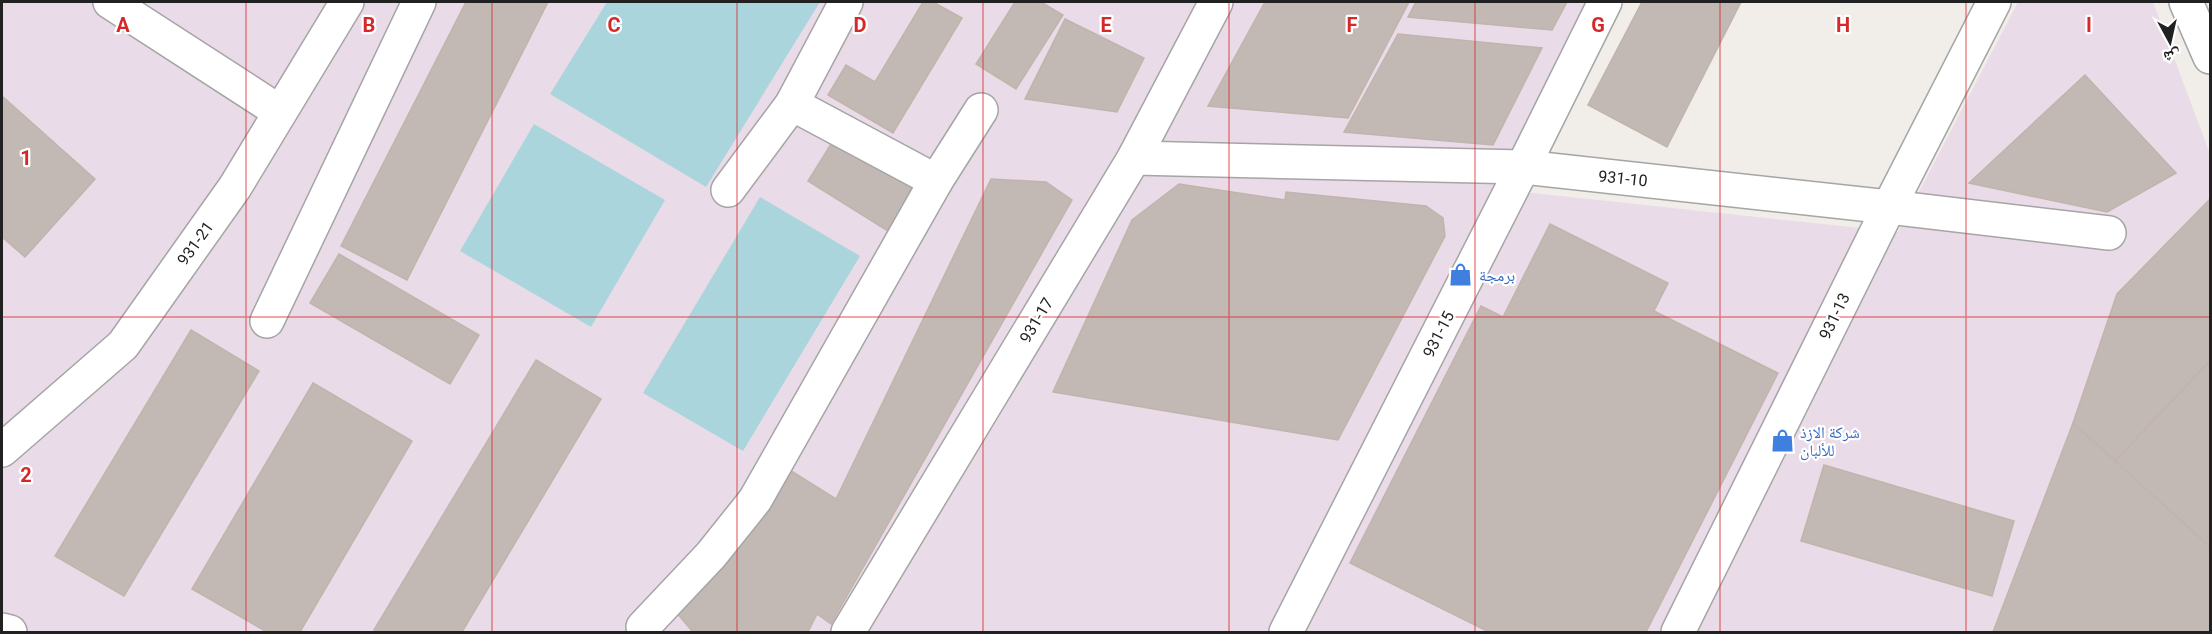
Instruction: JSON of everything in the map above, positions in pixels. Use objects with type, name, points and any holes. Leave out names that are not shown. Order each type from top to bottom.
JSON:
[{"type":"street","name":"931-21","points":[[2,450],[123,345],[235,187],[347,2]]},
{"type":"street","points":[[267,321],[419,2]]},
{"type":"street","points":[[728,190],[792,104],[846,2]]},
{"type":"street","name":"931-17","points":[[848,633],[1134,158],[1216,2]]},
{"type":"street","name":"931-15","points":[[1286,633],[1605,2]]},
{"type":"street","name":"931-13","points":[[1678,633],[1889,207],[1994,2]]},
{"type":"street","points":[[2186,2],[2211,57]]},
{"type":"street","points":[[118,4],[280,112]]},
{"type":"street","points":[[792,104],[936,182]]},
{"type":"street","points":[[643,627],[711,555],[755,500],[936,182],[981,110]]},
{"type":"street","name":"931-10","points":[[1134,158],[1523,167],[2109,233]]},
{"type":"street","points":[[2,630],[10,633]]},
{"type":"shaded area","points":[[2,2],[1587,2],[1496,189],[1898,232],[2018,2],[2153,2],[2210,154],[2210,632],[2,632]]},
{"type":"water","points":[[607,2],[820,2],[706,187],[550,94]]},
{"type":"water","points":[[534,124],[665,200],[591,327],[460,251]]},
{"type":"water","points":[[760,197],[860,256],[743,451],[643,393]]},
{"type":"building","points":[[466,2],[548,2],[407,280],[341,246]]},
{"type":"building","points":[[923,2],[933,2],[962,18],[893,133],[828,95],[846,65],[875,82]]},
{"type":"building","points":[[1015,2],[1041,2],[1063,15],[1016,89],[976,64]]},
{"type":"building","points":[[1265,2],[1409,2],[1348,118],[1208,106]]},
{"type":"building","points":[[1416,2],[1567,2],[1552,30],[1408,17]]},
{"type":"building","points":[[1642,2],[1741,2],[1667,147],[1588,105]]},
{"type":"building","points":[[1065,19],[1144,58],[1117,112],[1025,99]]},
{"type":"building","points":[[1398,34],[1542,48],[1493,145],[1344,132]]},
{"type":"building","points":[[2085,75],[2176,173],[2107,212],[1969,183]]},
{"type":"building","points":[[2,96],[95,179],[25,257],[2,237]]},
{"type":"building","points":[[836,136],[919,188],[891,233],[808,181]]},
{"type":"building","points":[[991,179],[1046,182],[1072,200],[831,624],[817,614],[808,632],[690,632],[692,631],[676,612],[785,467],[836,499]]},
{"type":"building","points":[[1179,184],[1285,200],[1286,192],[1426,206],[1443,218],[1445,236],[1338,440],[1053,392],[1132,220]]},
{"type":"building","points":[[2210,199],[2210,361],[2115,461],[2073,423],[2117,294]]},
{"type":"building","points":[[1550,224],[1668,283],[1654,311],[1778,373],[1646,632],[1489,632],[1350,563],[1481,306],[1503,317]]},
{"type":"building","points":[[339,254],[479,335],[450,384],[310,303]]},
{"type":"building","points":[[191,330],[259,371],[124,596],[55,556]]},
{"type":"building","points":[[536,360],[601,399],[462,632],[378,632],[374,630]]},
{"type":"building","points":[[2210,361],[2210,547],[2115,461]]},
{"type":"building","points":[[313,383],[412,441],[300,632],[267,632],[192,589]]},
{"type":"building","points":[[2073,423],[2210,547],[2210,632],[1993,632]]},
{"type":"building","points":[[1824,465],[2014,521],[1992,596],[1801,541]]},
{"type":"place","name":"برمجة","points":[[1461,275]]},
{"type":"place","name":"شركة الازذ للألبان","points":[[1782,441]]}]
